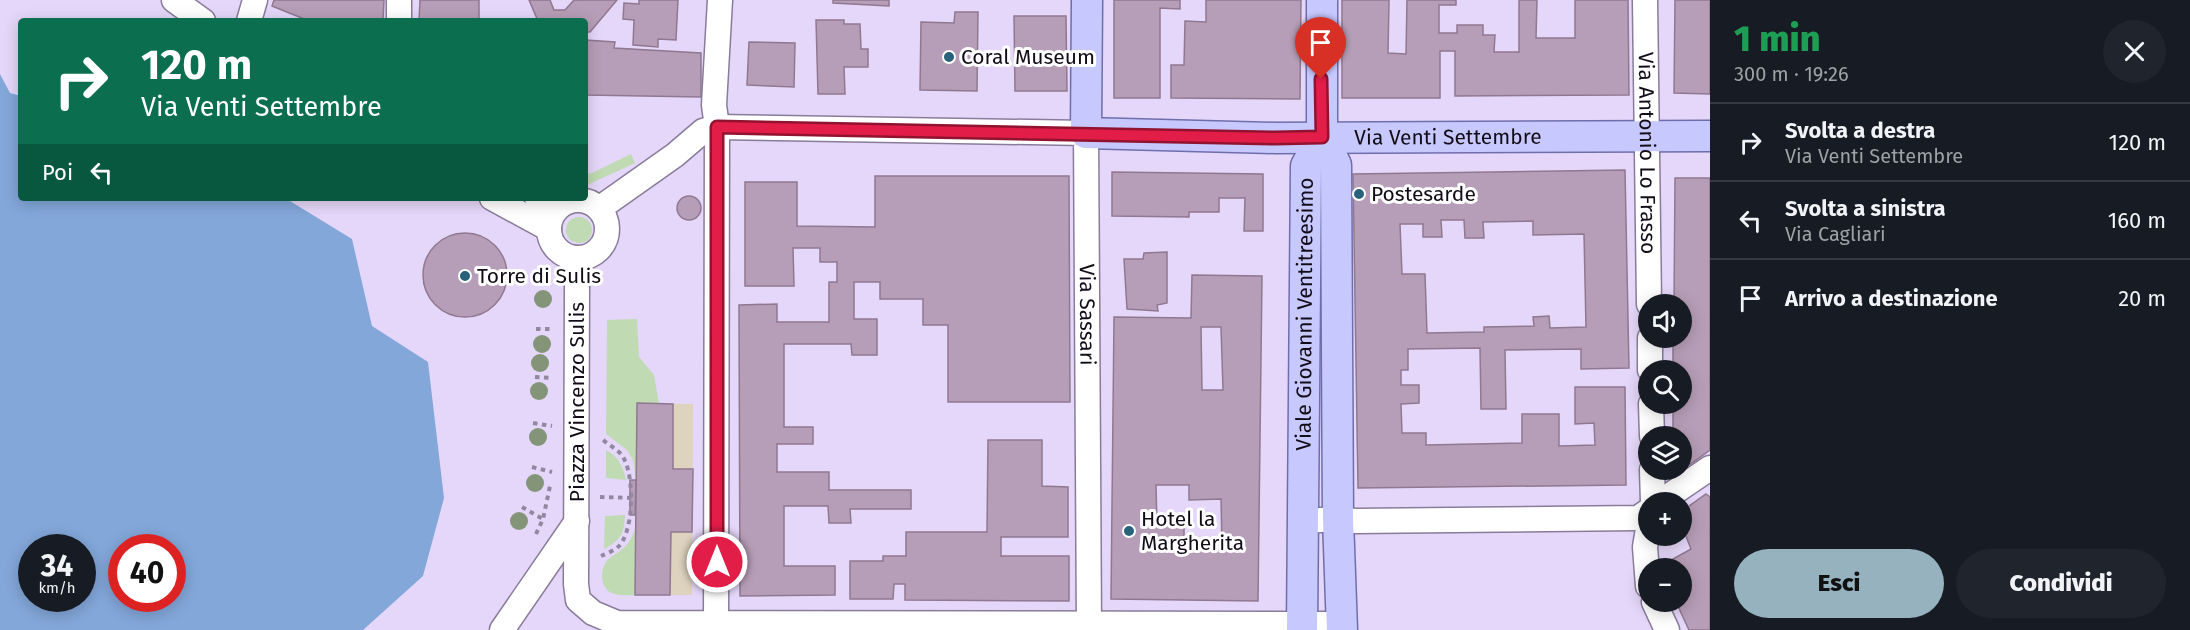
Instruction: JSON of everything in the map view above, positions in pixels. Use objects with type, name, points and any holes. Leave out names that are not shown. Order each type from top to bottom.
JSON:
[{"type":"main road","name":"Via Sassari","points":[[1086,133],[1087,0]]},
{"type":"main road","points":[[1322,0],[1322,137]]},
{"type":"main road","name":"Via Venti Settembre","points":[[1086,133],[1275,138],[1710,136]]},
{"type":"main road","name":"Viale Giovanni Ventitreesimo","points":[[1322,137],[1336,165],[1338,519],[1342,627]]},
{"type":"main road","name":"Viale Giovanni Ventitreesimo","points":[[1302,626],[1306,166],[1322,137]]},
{"type":"street","points":[[174,0],[199,18]]},
{"type":"street","points":[[250,18],[255,0]]},
{"type":"street","points":[[399,0],[399,18]]},
{"type":"street","points":[[716,627],[717,127],[714,105],[720,0]]},
{"type":"street","name":"Via Antonio Lo Frasso","points":[[1645,0],[1649,294]]},
{"type":"street","points":[[600,208],[675,155],[703,131],[717,127]]},
{"type":"street","name":"Via Venti Settembre","points":[[717,127],[1086,133]]},
{"type":"street","name":"Via Sassari","points":[[1086,133],[1089,627]]},
{"type":"street","points":[[504,201],[548,212],[565,202],[574,201]]},
{"type":"street","points":[[548,212],[553,243],[559,250],[576,258],[586,257],[595,253],[602,246],[607,237],[608,227],[600,208],[585,201]]},
{"type":"street","name":"Piazza Vincenzo Sulis","points":[[502,630],[577,521],[578,284],[576,258]]},
{"type":"street","points":[[1675,492],[1710,468]]},
{"type":"street","points":[[1303,521],[1638,518]]},
{"type":"street","points":[[577,521],[578,600],[593,614],[616,623],[716,627],[1342,627]]},
{"type":"street","points":[[1659,612],[1667,630]]},
{"type":"path","points":[[536,329],[556,329],[557,335]]},
{"type":"path","points":[[535,377],[556,378]]},
{"type":"path","points":[[533,423],[556,426],[556,435]]},
{"type":"path","points":[[598,558],[618,547],[628,531],[633,507],[626,461],[620,453],[601,438]]},
{"type":"path","points":[[533,540],[543,519],[555,462]]},
{"type":"path","points":[[532,467],[553,473]]},
{"type":"path","points":[[630,488],[636,489]]},
{"type":"path","points":[[605,498],[636,498]]},
{"type":"path","points":[[522,507],[543,519]]},
{"type":"shaded area","points":[[637,403],[693,404],[692,595],[635,595]]},
{"type":"green space","points":[[631,154],[635,163],[588,185],[588,174]]},
{"type":"green space","points":[[579,217],[588,221],[592,230],[588,239],[579,243],[570,239],[566,230],[570,221]]},
{"type":"green space","points":[[637,319],[639,357],[654,375],[659,404],[637,404],[636,480],[633,460],[627,450],[606,434],[607,320]]},
{"type":"green space","points":[[606,450],[620,463],[626,480],[606,478]]},
{"type":"green space","points":[[625,515],[624,527],[620,536],[604,549],[605,516]]},
{"type":"green space","points":[[636,526],[635,595],[615,594],[604,585],[602,571],[607,560],[624,548]]},
{"type":"water","points":[[0,74],[10,93],[18,95],[18,201],[290,201],[352,239],[372,326],[428,362],[444,498],[423,576],[363,630],[0,630]]},
{"type":"building","points":[[274,0],[384,0],[383,18],[302,18],[272,6]]},
{"type":"building","points":[[420,0],[479,0],[479,18],[419,18]]},
{"type":"building","points":[[529,0],[550,0],[554,10],[565,10],[574,0],[617,0],[590,32],[588,32],[588,18],[537,18]]},
{"type":"building","points":[[639,0],[678,0],[676,40],[658,39],[658,47],[633,45],[634,20],[623,19],[624,3],[639,4]]},
{"type":"building","points":[[833,0],[889,0],[889,6],[833,3]]},
{"type":"building","points":[[1114,0],[1180,0],[1180,9],[1160,8],[1160,98],[1114,98]]},
{"type":"building","points":[[1206,0],[1301,0],[1300,99],[1171,98],[1171,65],[1184,65],[1185,21],[1206,22]]},
{"type":"building","points":[[1342,0],[1389,0],[1388,53],[1406,54],[1407,0],[1456,0],[1456,5],[1439,5],[1439,33],[1457,33],[1457,25],[1483,25],[1483,35],[1495,35],[1494,52],[1519,52],[1519,0],[1537,0],[1536,38],[1575,38],[1575,0],[1628,0],[1629,95],[1455,96],[1455,51],[1440,51],[1440,98],[1342,98]]},
{"type":"building","points":[[1675,0],[1710,0],[1710,94],[1674,93]]},
{"type":"building","name":"Coral Museum","points":[[955,12],[978,12],[977,91],[920,90],[921,22],[954,23]]},
{"type":"building","points":[[1014,16],[1066,16],[1067,91],[1015,91]]},
{"type":"building","points":[[816,20],[844,20],[844,24],[860,24],[861,49],[868,49],[868,67],[844,67],[845,94],[818,94]]},
{"type":"building","points":[[588,40],[615,42],[614,48],[701,53],[701,97],[588,95]]},
{"type":"building","points":[[749,42],[795,43],[794,87],[747,85]]},
{"type":"building","points":[[1625,170],[1629,368],[1581,369],[1581,349],[1505,350],[1506,409],[1481,409],[1480,348],[1408,349],[1408,370],[1401,370],[1401,385],[1419,385],[1419,403],[1401,404],[1402,433],[1426,433],[1426,445],[1522,443],[1522,414],[1559,414],[1559,446],[1595,445],[1594,423],[1575,424],[1575,387],[1625,387],[1626,485],[1358,488],[1353,174]],"holes":[[[1441,220],[1464,220],[1465,238],[1484,238],[1483,222],[1533,221],[1533,235],[1584,234],[1586,327],[1550,328],[1549,316],[1533,317],[1534,326],[1484,327],[1484,332],[1427,333],[1425,274],[1402,274],[1400,224],[1423,224],[1423,237],[1442,237]]]},
{"type":"building","points":[[1112,172],[1263,174],[1263,231],[1244,231],[1245,198],[1219,198],[1219,212],[1189,212],[1189,217],[1112,216]]},
{"type":"building","points":[[875,176],[1069,176],[1070,402],[948,402],[948,325],[923,325],[923,299],[880,299],[880,282],[854,282],[854,319],[877,319],[877,355],[852,355],[851,344],[784,344],[784,427],[813,427],[813,444],[777,444],[777,472],[829,472],[829,490],[911,490],[911,509],[850,509],[851,523],[829,523],[828,506],[784,506],[784,566],[835,566],[835,595],[740,596],[739,305],[777,304],[777,322],[829,322],[829,282],[837,282],[837,262],[820,262],[820,248],[793,248],[794,286],[745,286],[745,182],[797,182],[797,226],[875,227]]},
{"type":"building","points":[[1675,178],[1710,178],[1710,450],[1692,463],[1692,426],[1673,426],[1673,414],[1692,414],[1692,360],[1673,360],[1673,348],[1692,348],[1692,294],[1674,294]]},
{"type":"building","points":[[689,196],[698,199],[701,208],[698,217],[689,220],[680,217],[677,208],[680,199]]},
{"type":"building","name":"Torre di Sulis","points":[[465,233],[481,236],[495,245],[504,259],[507,275],[504,291],[495,305],[481,314],[465,317],[449,314],[435,305],[426,291],[423,275],[426,259],[435,245],[449,236]]},
{"type":"building","points":[[1167,252],[1167,303],[1157,305],[1158,311],[1127,309],[1124,259],[1143,259],[1144,253]]},
{"type":"building","points":[[1192,275],[1262,276],[1258,601],[1111,599],[1114,317],[1191,318]],"holes":[[[1201,327],[1221,327],[1223,390],[1202,390]],[[1156,485],[1189,485],[1189,500],[1221,499],[1222,546],[1184,546],[1184,524],[1157,525]]]},
{"type":"building","points":[[637,403],[673,404],[673,469],[693,469],[692,532],[671,532],[670,595],[635,595]]},
{"type":"building","points":[[988,440],[1042,440],[1042,486],[1068,487],[1068,537],[1001,537],[1001,556],[1069,556],[1069,601],[905,600],[905,584],[894,584],[893,599],[850,599],[850,561],[883,561],[883,556],[906,556],[906,532],[987,532]]},
{"type":"building","points":[[630,480],[636,480],[635,515],[630,515]]},
{"type":"building","points":[[1706,494],[1710,497],[1710,630],[1689,630],[1681,612],[1692,612],[1692,558],[1675,558],[1691,549],[1690,546],[1692,546],[1692,504]]},
{"type":"place","name":"Coral Museum","points":[[949,57]]},
{"type":"place","name":"Postesarde","points":[[1359,194]]},
{"type":"place","name":"Torre di Sulis","points":[[465,276]]},
{"type":"place","name":"Hotel la Margherita","points":[[1129,531]]},
{"type":"route","points":[[717,562],[717,127],[1322,137],[1321,79]]}]
